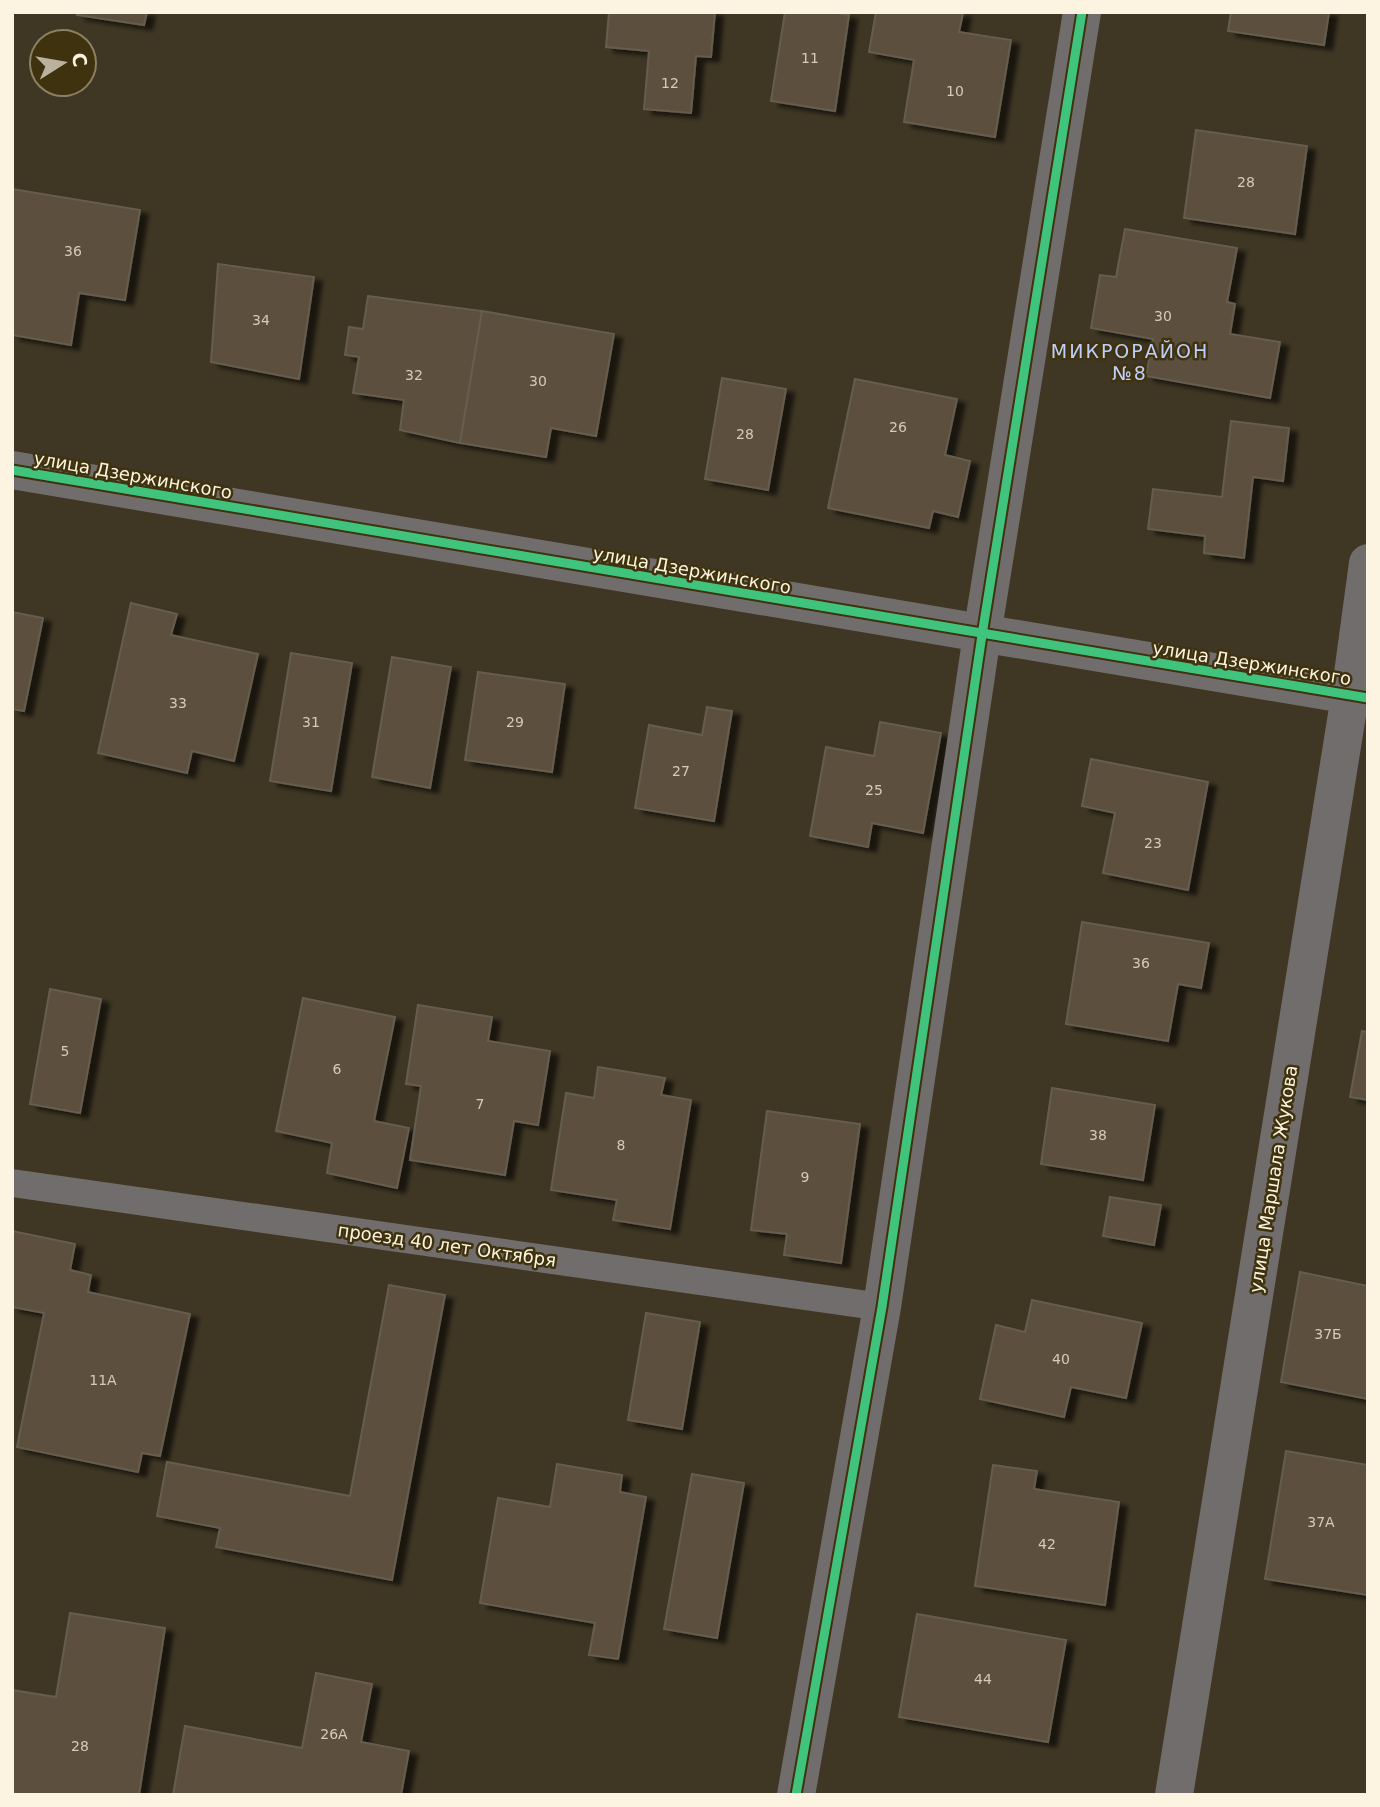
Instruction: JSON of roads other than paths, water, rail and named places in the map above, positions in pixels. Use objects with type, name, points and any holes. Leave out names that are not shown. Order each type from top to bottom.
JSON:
[{"type":"street","points":[[796,1795],[882,1307],[982,635],[1082,12]]},
{"type":"street","name":"улица Дзержинского","points":[[12,470],[1359,697]]},
{"type":"street","name":"улица Маршала Жукова","points":[[1174,1795],[1359,697],[1368,563]]},
{"type":"lane","name":"проезд 40 лет Октября","points":[[12,1184],[882,1307]]},
{"type":"district","name":"МИКРОРАЙОН №8","points":[[1130,362]]}]
